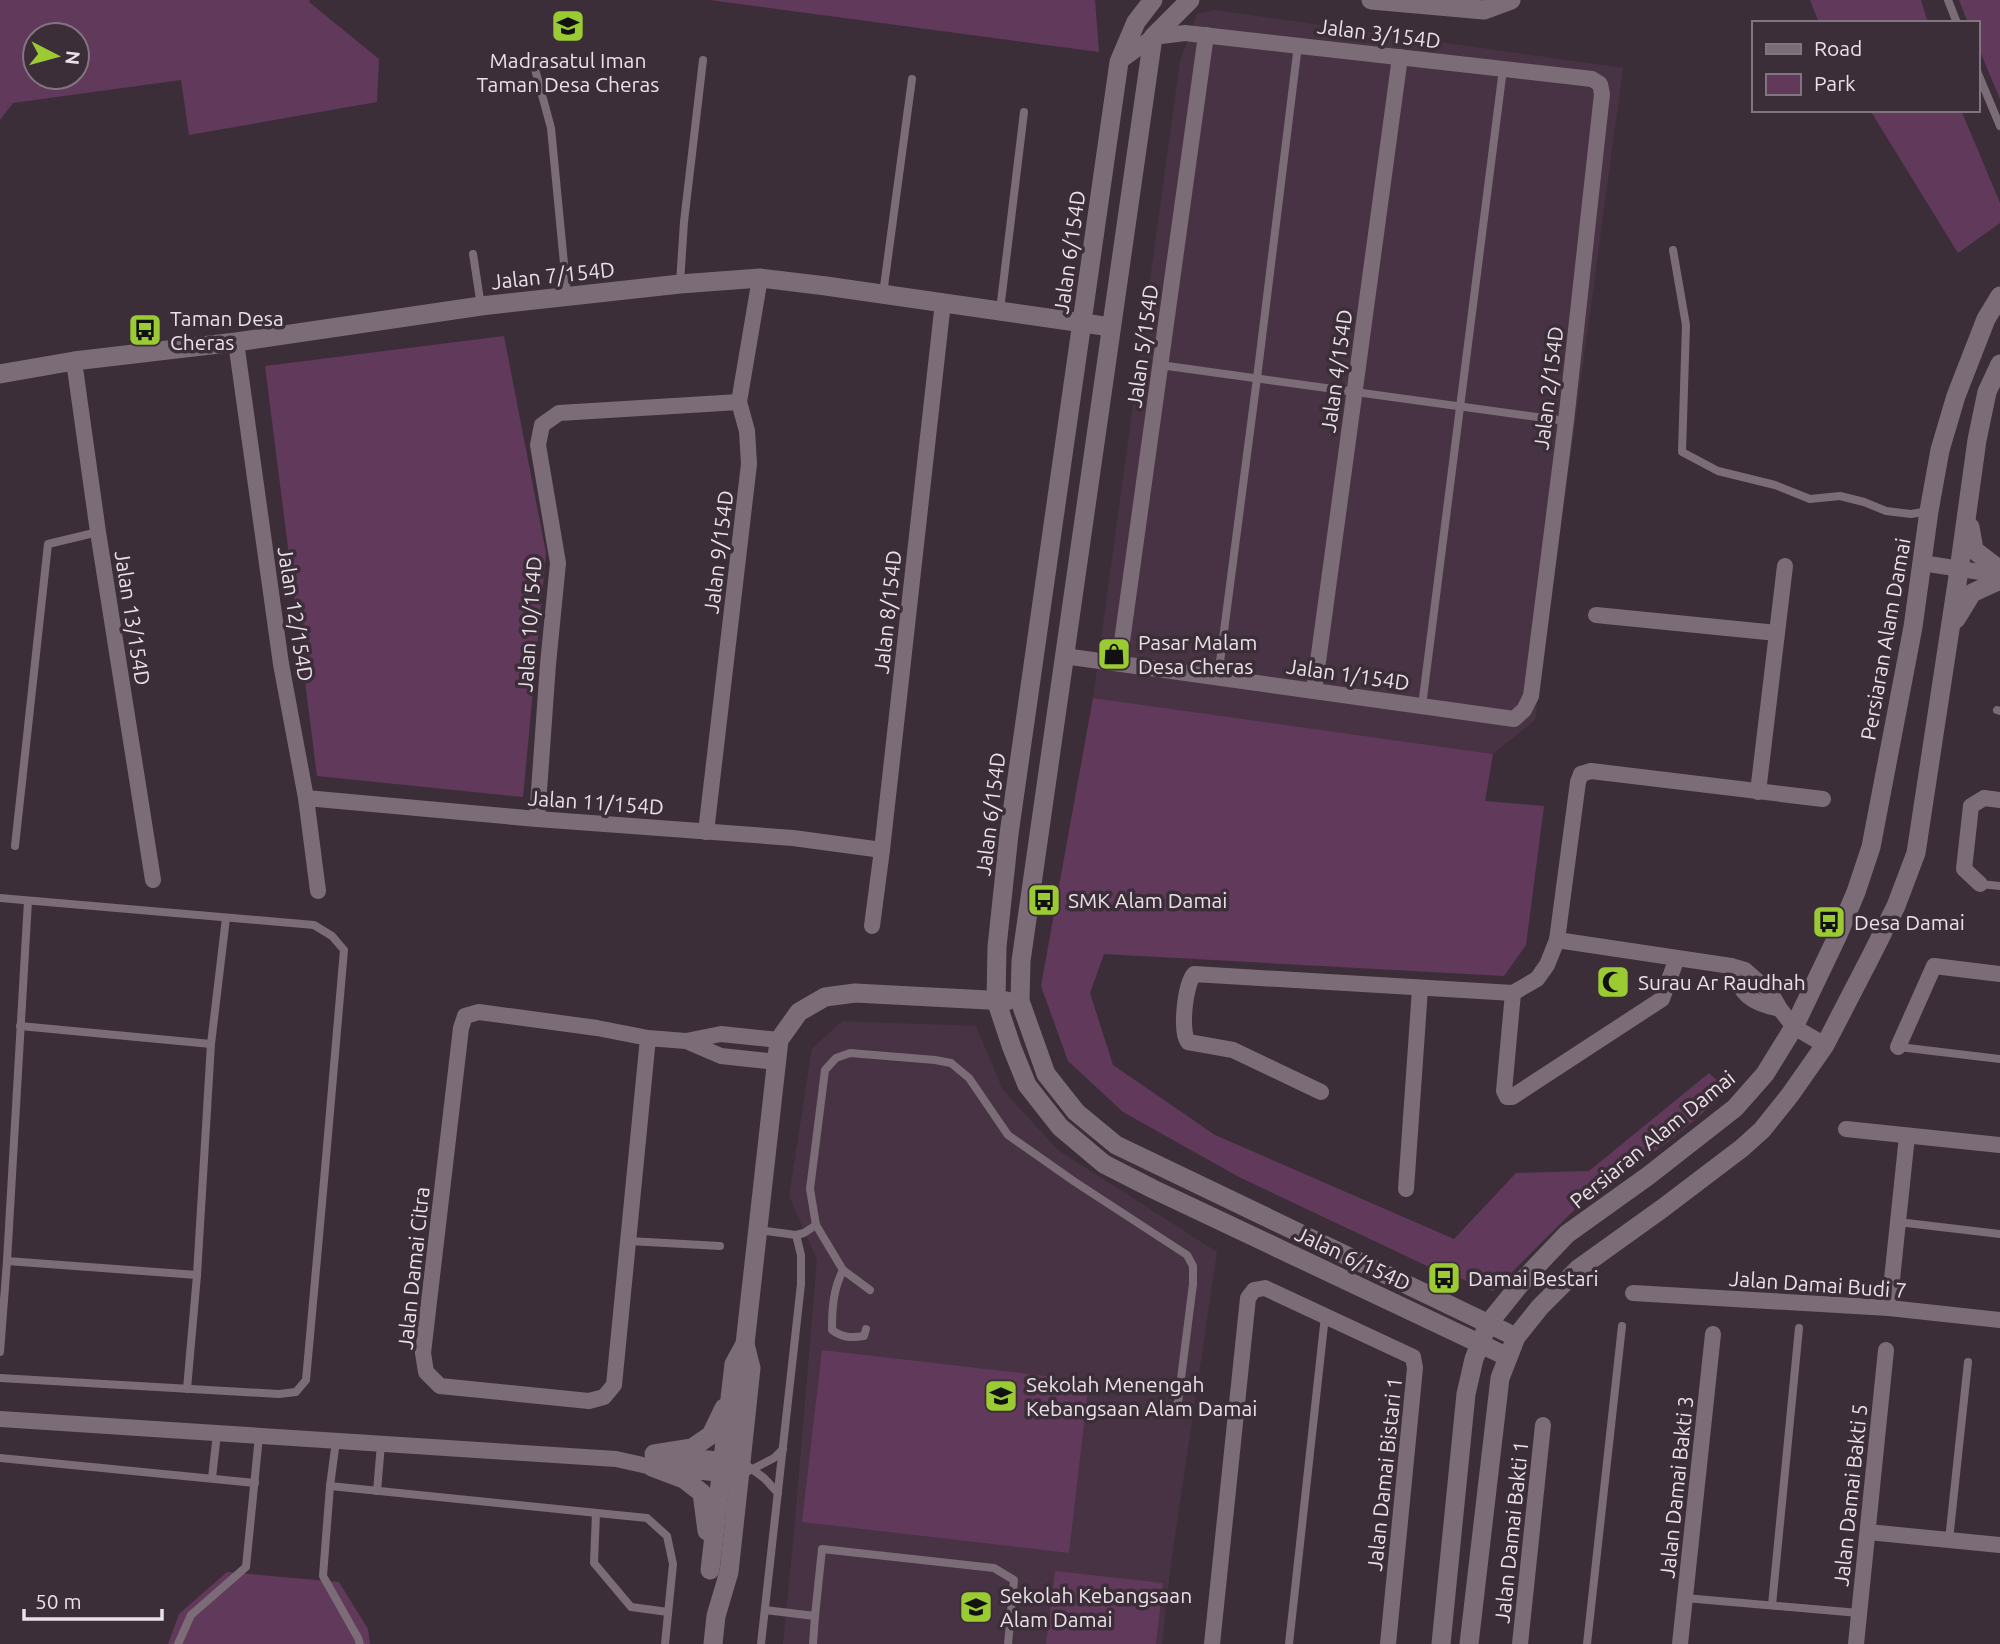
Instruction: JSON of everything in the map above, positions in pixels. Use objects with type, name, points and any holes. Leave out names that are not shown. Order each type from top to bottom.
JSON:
[{"type":"street","name":"Jalan 6/154D","points":[[1153,0],[1136,22],[1119,62],[1009,834],[997,947],[996,1000],[1027,1085],[1060,1127],[1104,1164],[1474,1347],[1508,1356]]},
{"type":"street","points":[[1119,62],[1153,37],[1190,0]]},
{"type":"street","points":[[1371,0],[1484,10],[1511,0]]},
{"type":"street","name":"Jalan 3/154D","points":[[1153,37],[1185,33],[1206,35],[1592,79],[1600,84]]},
{"type":"street","name":"Jalan 5/154D","points":[[1119,663],[1206,35]]},
{"type":"street","name":"Jalan 6/154D","points":[[1153,37],[1021,961],[1020,1001],[1046,1074],[1076,1112],[1115,1145],[1485,1318],[1516,1337]]},
{"type":"street","name":"Jalan 4/154D","points":[[1314,691],[1400,57]]},
{"type":"street","name":"Jalan 2/154D","points":[[1531,696],[1566,421],[1602,94],[1600,84]]},
{"type":"street","points":[[1077,357],[1076,340],[1053,318],[1075,307],[1083,299],[1089,275]]},
{"type":"street","name":"Jalan 7/154D","points":[[0,374],[74,361],[236,342],[567,295],[760,278],[1111,327]]},
{"type":"street","name":"Jalan 9/154D","points":[[706,832],[749,464],[747,431],[739,402],[760,278]]},
{"type":"street","name":"Persiaran Alam Damai","points":[[1441,1644],[1466,1394],[1474,1347],[1485,1318],[1567,1234],[1648,1176],[1735,1108],[1765,1074],[1794,1027],[1842,926],[1871,847],[1913,627],[1940,450],[1956,396],[1986,319],[2000,296]]},
{"type":"street","name":"Jalan 8/154D","points":[[872,926],[943,302]]},
{"type":"street","name":"Jalan 12/154D","points":[[236,342],[318,891]]},
{"type":"street","name":"Jalan 13/154D","points":[[74,361],[153,880]]},
{"type":"street","points":[[1469,1644],[1500,1378],[1516,1337],[1540,1307],[1578,1269],[1663,1208],[1762,1130],[1825,1045],[1896,906],[1916,853],[1977,440],[1987,392],[2000,364]]},
{"type":"street","name":"Jalan 10/154D","points":[[537,819],[558,563],[538,445],[542,425],[559,413],[739,402]]},
{"type":"street","points":[[1967,513],[1974,550],[2000,570]]},
{"type":"street","points":[[1922,563],[2000,578]]},
{"type":"street","points":[[1758,792],[1785,566]]},
{"type":"street","points":[[1951,629],[1972,593],[2000,578]]},
{"type":"street","points":[[1597,615],[1777,633]]},
{"type":"street","points":[[1035,651],[1065,656]]},
{"type":"street","name":"Jalan 1/154D","points":[[1065,656],[1514,719],[1524,710],[1531,696]]},
{"type":"street","points":[[1321,1092],[1233,1050],[1188,1042],[1185,1038],[1184,1022],[1189,980],[1195,974],[1513,993],[1537,979],[1547,965],[1557,940],[1581,774],[1591,771],[1823,799]]},
{"type":"street","name":"Jalan 11/154D","points":[[306,798],[793,838],[882,850]]},
{"type":"street","points":[[1980,884],[1964,869],[1971,806],[1992,799]]},
{"type":"street","points":[[1557,940],[1745,970],[1770,993],[1794,1027],[1825,1045]]},
{"type":"street","points":[[967,999],[987,976],[997,947]]},
{"type":"street","points":[[1513,993],[1504,1091],[1507,1097],[1512,1097],[1662,999],[1677,958]]},
{"type":"street","points":[[1898,1047],[1934,966],[2000,974]]},
{"type":"street","points":[[1406,1189],[1420,989]]},
{"type":"street","points":[[710,1570],[735,1468],[751,1368],[745,1343],[779,1040],[799,1012],[825,997],[855,993],[1020,1001]]},
{"type":"street","points":[[967,999],[980,1006],[1005,1028]]},
{"type":"street","name":"Jalan Damai Citra","points":[[648,1038],[614,1385],[604,1396],[589,1401],[440,1386],[426,1372],[423,1353],[461,1028],[465,1016],[479,1012],[597,1028],[648,1038],[686,1041],[721,1034],[779,1040]]},
{"type":"street","name":"Jalan Damai Citra","points":[[686,1041],[720,1056],[777,1062]]},
{"type":"street","points":[[1846,1129],[2000,1145]]},
{"type":"street","points":[[1889,1308],[1907,1136]]},
{"type":"street","name":"Jalan Damai Bistari 1","points":[[1212,1644],[1248,1298],[1254,1290],[1265,1287],[1413,1357],[1415,1368],[1388,1644]]},
{"type":"street","name":"Jalan Damai Budi 7","points":[[1633,1293],[1889,1308],[2000,1320]]},
{"type":"street","name":"Jalan Damai Bakti 3","points":[[1680,1644],[1713,1334]]},
{"type":"street","points":[[713,1644],[716,1616],[729,1572],[735,1468],[730,1394],[734,1364],[745,1343]]},
{"type":"street","name":"Jalan Damai Bakti 5","points":[[1856,1644],[1886,1350]]},
{"type":"street","points":[[653,1460],[692,1448],[711,1435],[730,1394]]},
{"type":"street","points":[[0,1419],[653,1460],[735,1468]]},
{"type":"street","name":"Jalan Damai Bakti 1","points":[[1520,1644],[1543,1425]]},
{"type":"street","points":[[653,1460],[702,1493],[716,1616]]},
{"type":"street","points":[[1868,1532],[2000,1545]]},
{"type":"lane","points":[[1948,0],[1956,21]]},
{"type":"lane","points":[[1218,677],[1298,45]]},
{"type":"lane","points":[[532,58],[551,128],[567,295]]},
{"type":"lane","points":[[680,284],[684,222],[703,60]]},
{"type":"lane","points":[[1422,706],[1503,69]]},
{"type":"lane","points":[[1979,76],[2000,126]]},
{"type":"lane","points":[[883,294],[912,79]]},
{"type":"lane","points":[[1000,310],[1024,112]]},
{"type":"lane","points":[[1672,250],[1686,325],[1682,452],[1718,471],[1775,485],[1811,499],[1840,496],[1886,511],[1911,514],[1929,511]]},
{"type":"lane","points":[[473,254],[481,306]]},
{"type":"lane","points":[[1160,365],[1566,421]]},
{"type":"lane","points":[[15,846],[48,544],[98,532]]},
{"type":"lane","points":[[1980,884],[2000,886]]},
{"type":"lane","points":[[0,898],[314,925],[332,936],[344,950],[306,1380],[296,1392],[279,1395],[0,1378]]},
{"type":"lane","points":[[0,1352],[28,901]]},
{"type":"lane","points":[[187,1389],[211,1044],[226,918]]},
{"type":"lane","points":[[20,1026],[211,1044]]},
{"type":"lane","points":[[1898,1047],[2000,1059]]},
{"type":"lane","points":[[870,1290],[843,1270],[816,1226],[810,1189],[825,1070],[836,1058],[850,1053],[951,1063],[969,1078],[1008,1135],[1187,1255],[1193,1266],[1193,1284],[1177,1410]]},
{"type":"lane","points":[[1898,1222],[2000,1234]]},
{"type":"lane","points":[[758,1230],[796,1235],[816,1226]]},
{"type":"lane","points":[[761,1644],[801,1284],[801,1255],[796,1235]]},
{"type":"lane","points":[[629,1241],[720,1246]]},
{"type":"lane","points":[[7,1261],[197,1275]]},
{"type":"lane","points":[[843,1270],[836,1284],[832,1329],[849,1338],[864,1336],[866,1329]]},
{"type":"lane","points":[[1289,1644],[1325,1315]]},
{"type":"lane","points":[[1587,1644],[1622,1326]]},
{"type":"lane","points":[[1772,1605],[1799,1328]]},
{"type":"lane","points":[[1949,1540],[1968,1362]]},
{"type":"lane","points":[[212,1478],[217,1433]]},
{"type":"lane","points":[[178,1644],[191,1615],[246,1567],[259,1436]]},
{"type":"lane","points":[[336,1441],[323,1576],[360,1644]]},
{"type":"lane","points":[[377,1491],[381,1444]]},
{"type":"lane","points":[[735,1468],[774,1458],[783,1449]]},
{"type":"lane","points":[[0,1458],[255,1483]]},
{"type":"lane","points":[[735,1468],[764,1478],[778,1493]]},
{"type":"lane","points":[[330,1486],[647,1518],[667,1536],[673,1564],[665,1644]]},
{"type":"lane","points":[[596,1513],[594,1563],[631,1607],[668,1612]]},
{"type":"lane","points":[[813,1644],[822,1549],[994,1568],[1014,1580],[1008,1644]]},
{"type":"lane","points":[[1685,1598],[1859,1613]]},
{"type":"lane","points":[[765,1610],[815,1616]]},
{"type":"shaded area","points":[[1215,10],[1623,68],[1535,720],[1493,754],[1093,698],[1180,61],[1197,14]]},
{"type":"shaded area","name":"Sekolah Menengah Kebangsaan Alam Damai","points":[[843,1021],[976,1026],[1003,1090],[1058,1150],[1217,1252],[1170,1570],[1162,1644],[783,1644],[817,1260],[789,1196],[812,1048]]},
{"type":"green space","points":[[0,0],[310,0],[309,2],[379,59],[377,102],[189,135],[181,80],[13,103],[0,120]]},
{"type":"green space","points":[[709,0],[1095,0],[1099,52]]},
{"type":"green space","points":[[1810,0],[1921,0],[1927,21],[1818,21]]},
{"type":"green space","points":[[1959,0],[2000,0],[2000,99],[1979,49],[1979,21],[1967,21]]},
{"type":"green space","points":[[1871,112],[1962,112],[2000,203],[2000,223],[1958,253]]},
{"type":"green space","points":[[504,336],[546,553],[523,797],[317,776],[265,366]]},
{"type":"green space","points":[[1093,698],[1493,754],[1485,801],[1544,806],[1526,945],[1504,976],[1104,954],[1090,993],[1113,1065],[1215,1135],[1454,1239],[1516,1173],[1589,1171],[1709,1073],[1729,1091],[1669,1141],[1582,1202],[1493,1291],[1425,1265],[1239,1177],[1123,1112],[1068,1061],[1041,986]]},
{"type":"green space","points":[[822,1350],[1089,1381],[1069,1553],[802,1522]]},
{"type":"green space","points":[[1055,1571],[1163,1583],[1156,1644],[1046,1644]]},
{"type":"green space","points":[[227,1572],[339,1582],[368,1629],[370,1644],[168,1644],[179,1614]]},
{"type":"place","name":"Madrasatul Iman Taman Desa Cheras","points":[[568,26]]},
{"type":"place","name":"Taman Desa Cheras","points":[[145,330]]},
{"type":"place","name":"Pasar Malam Desa Cheras","points":[[1114,654]]},
{"type":"place","name":"SMK Alam Damai","points":[[1044,900]]},
{"type":"place","name":"Desa Damai","points":[[1829,922]]},
{"type":"place","name":"Surau Ar Raudhah","points":[[1613,982]]},
{"type":"place","name":"Damai Bestari","points":[[1444,1278]]},
{"type":"place","name":"Sekolah Menengah Kebangsaan Alam Damai","points":[[1001,1396]]},
{"type":"place","name":"Sekolah Kebangsaan Alam Damai","points":[[976,1607]]}]
